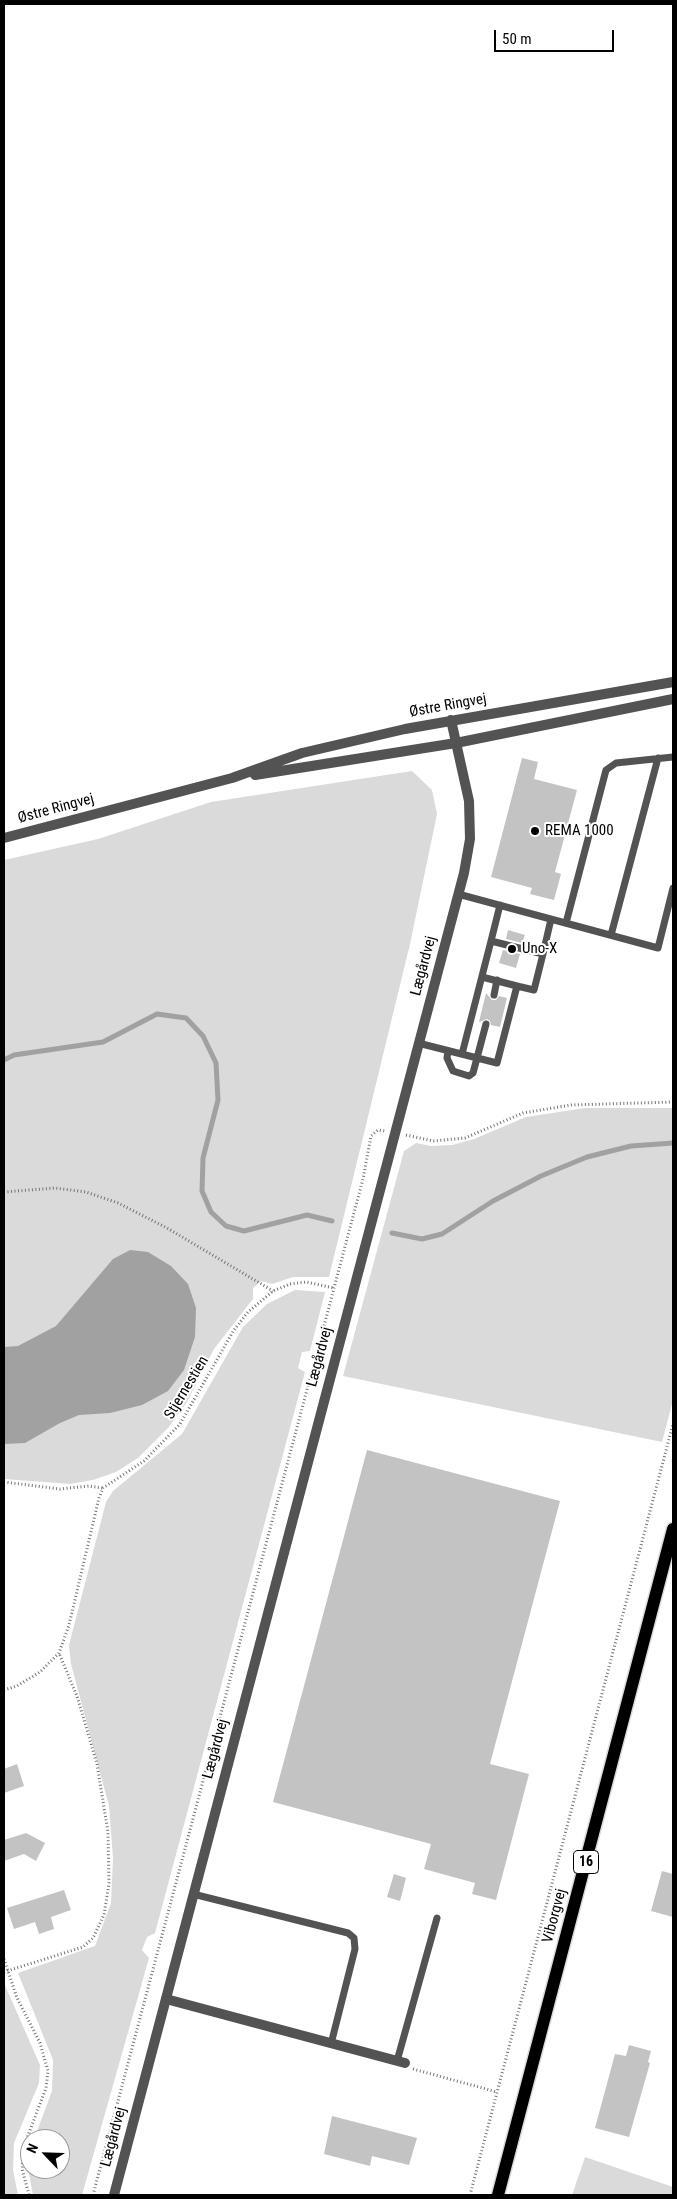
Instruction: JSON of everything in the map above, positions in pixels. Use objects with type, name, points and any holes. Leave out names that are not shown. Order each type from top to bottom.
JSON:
[{"type":"main road","name":"Viborgvej","points":[[498,2195],[673,1530]]},
{"type":"street","name":"Østre Ringvej","points":[[4,838],[232,778],[302,753],[451,720],[673,682]]},
{"type":"street","name":"Østre Ringvej","points":[[232,778],[456,743],[673,699]]},
{"type":"street","name":"Lægårdvej","points":[[114,2195],[458,894],[470,839],[469,801],[451,720]]},
{"type":"street","points":[[166,1999],[401,2062]]},
{"type":"lane","points":[[566,923],[606,770],[616,763],[673,757]]},
{"type":"lane","points":[[611,935],[658,758]]},
{"type":"lane","points":[[458,894],[658,948],[673,888]]},
{"type":"lane","points":[[462,1054],[500,905]]},
{"type":"lane","points":[[482,977],[534,990],[551,920]]},
{"type":"lane","points":[[491,941],[543,954]]},
{"type":"lane","points":[[494,995],[497,980]]},
{"type":"lane","points":[[418,1043],[497,1063],[517,986]]},
{"type":"lane","points":[[448,1051],[447,1058],[453,1071],[469,1076],[473,1072],[486,1024]]},
{"type":"lane","points":[[193,1894],[348,1933],[354,1938],[355,1949],[331,2044]]},
{"type":"lane","points":[[401,2062],[437,1918]]},
{"type":"path","points":[[4,1192],[55,1188],[86,1192],[118,1203],[167,1228],[221,1262],[274,1291]]},
{"type":"path","name":"Stjernestien","points":[[104,1488],[144,1462],[180,1424],[234,1330],[248,1312],[274,1291],[290,1284],[306,1282],[334,1288]]},
{"type":"path","points":[[470,2195],[673,1424]]},
{"type":"path","points":[[4,1482],[60,1489],[89,1486],[104,1488],[99,1498],[69,1625],[59,1653],[40,1672],[17,1686],[4,1690]]},
{"type":"path","points":[[6,1971],[84,1947],[93,1938],[104,1915],[109,1883],[108,1832],[105,1812],[96,1764],[77,1696],[59,1653]]},
{"type":"path","points":[[4,1959],[6,1971],[40,2042],[48,2071],[46,2088],[24,2146],[22,2169],[29,2195]]},
{"type":"path","points":[[401,2062],[408,2068],[497,2092]]},
{"type":"shaded area","points":[[412,771],[432,790],[437,814],[410,944],[329,1277],[293,1277],[272,1284],[261,1281],[253,1288],[253,1299],[214,1349],[187,1402],[169,1427],[138,1458],[116,1472],[93,1480],[70,1484],[4,1479],[4,860],[98,839],[211,802]]},
{"type":"shaded area","points":[[585,1108],[673,1108],[673,1400],[662,1442],[343,1376],[404,1151],[416,1143],[431,1146],[452,1145],[474,1139],[526,1117]]},
{"type":"shaded area","points":[[130,1250],[148,1252],[171,1266],[188,1284],[196,1308],[195,1337],[184,1370],[168,1391],[142,1405],[110,1413],[79,1415],[60,1423],[25,1443],[4,1444],[4,1347],[18,1346],[56,1326],[113,1259]]},
{"type":"shaded area","points":[[295,1290],[325,1292],[310,1351],[302,1352],[298,1368],[305,1372],[155,1933],[147,1937],[142,1950],[149,1958],[82,2195],[33,2195],[30,2179],[70,2179],[70,2129],[38,2129],[52,2091],[53,2060],[18,1973],[95,1946],[111,1903],[113,1858],[109,1806],[71,1664],[69,1645],[106,1502],[113,1491],[182,1434],[243,1327],[267,1304]]},
{"type":"shaded area","points":[[4,1983],[40,2065],[39,2083],[14,2143],[13,2170],[18,2195],[4,2195]]},
{"type":"shaded area","points":[[585,2157],[673,2187],[673,2195],[572,2195]]},
{"type":"building","name":"REMA 1000","points":[[522,758],[538,762],[534,779],[577,790],[555,872],[561,874],[554,900],[530,894],[532,888],[491,877]]},
{"type":"building","points":[[508,930],[525,935],[522,943],[506,939]]},
{"type":"building","points":[[503,950],[520,954],[516,968],[499,963]]},
{"type":"building","points":[[486,993],[492,1000],[496,1000],[499,996],[507,998],[500,1027],[491,1025],[487,1019],[479,1022]]},
{"type":"building","points":[[367,1450],[560,1501],[490,1764],[529,1774],[496,1900],[472,1894],[475,1883],[424,1869],[431,1844],[273,1802]]},
{"type":"building","points":[[17,1764],[24,1786],[4,1793],[4,1769]]},
{"type":"building","points":[[26,1833],[45,1843],[36,1861],[24,1854],[4,1861],[4,1840]]},
{"type":"building","points":[[662,1871],[673,1874],[673,1917],[651,1911]]},
{"type":"building","points":[[394,1874],[406,1878],[400,1901],[387,1897]]},
{"type":"building","points":[[64,1890],[71,1910],[51,1917],[54,1929],[39,1934],[35,1922],[14,1929],[7,1908]]},
{"type":"building","points":[[629,2045],[651,2051],[648,2062],[650,2063],[629,2137],[595,2128],[615,2054],[626,2056]]},
{"type":"building","points":[[332,2116],[417,2138],[409,2165],[372,2156],[370,2166],[324,2154]]},
{"type":"waterway","points":[[4,1060],[14,1055],[103,1042],[157,1014],[186,1018],[203,1036],[216,1063],[218,1100],[203,1158],[202,1191],[211,1212],[226,1226],[244,1231],[307,1215],[332,1221]]},
{"type":"waterway","points":[[392,1233],[422,1239],[442,1234],[493,1201],[541,1176],[587,1157],[631,1146],[673,1143]]},
{"type":"place","name":"REMA 1000","points":[[535,831]]},
{"type":"place","name":"Uno-X","points":[[512,949]]}]
